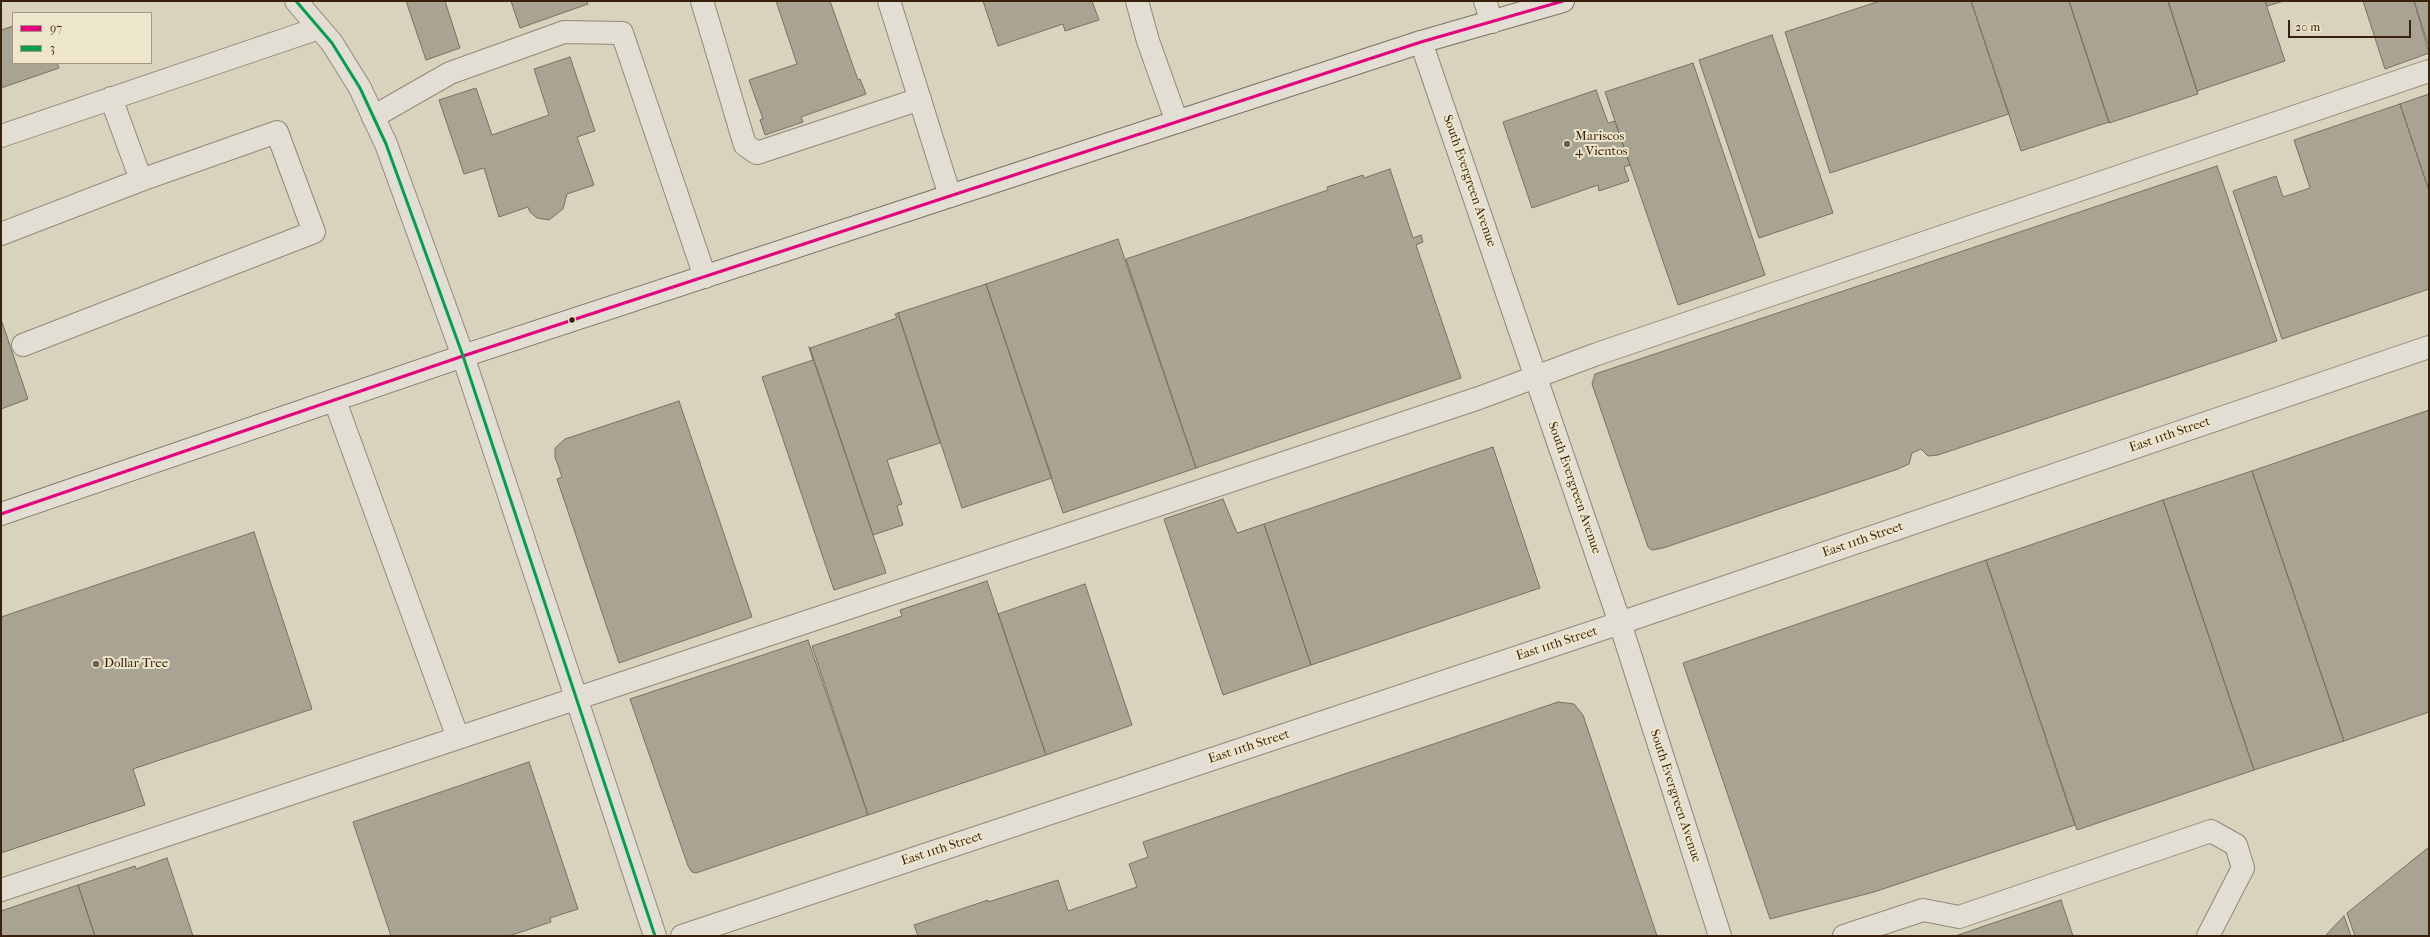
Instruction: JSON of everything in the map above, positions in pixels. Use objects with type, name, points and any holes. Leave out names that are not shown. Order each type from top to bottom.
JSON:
[{"type":"street","points":[[296,1],[332,44],[360,88],[386,144],[463,356],[655,936]]},
{"type":"street","points":[[702,1],[745,145],[757,153],[920,99]]},
{"type":"street","points":[[889,1],[950,196]]},
{"type":"street","points":[[1137,1],[1148,41],[1177,122]]},
{"type":"street","points":[[1485,1],[1492,22]]},
{"type":"street","points":[[1,514],[463,356],[950,196],[1421,42],[1563,1]]},
{"type":"street","points":[[1,136],[318,28]]},
{"type":"street","points":[[373,117],[450,73],[564,32],[622,33],[704,277]]},
{"type":"street","name":"South Evergreen Avenue","points":[[1421,42],[1620,623],[1720,936]]},
{"type":"street","points":[[1,890],[1479,398],[1597,354],[2429,71]]},
{"type":"street","points":[[112,98],[140,180]]},
{"type":"street","points":[[1,234],[140,180],[277,132],[314,232],[23,345]]},
{"type":"street","name":"East 11th Street","points":[[682,936],[1620,623],[2429,347]]},
{"type":"street","points":[[335,401],[458,738]]},
{"type":"street","points":[[1844,936],[1923,910],[1959,917],[2211,831],[2236,845],[2243,868],[2208,936]]},
{"type":"building","points":[[406,1],[445,1],[460,48],[426,60]]},
{"type":"building","points":[[511,1],[587,1],[588,4],[520,28]]},
{"type":"building","points":[[776,1],[830,1],[858,80],[860,79],[866,94],[801,117],[803,122],[765,135],[760,120],[763,119],[749,80],[797,64]]},
{"type":"building","points":[[983,1],[1092,1],[1099,20],[1065,31],[1063,24],[998,46]]},
{"type":"building","points":[[1880,1],[1971,1],[2009,114],[1830,173],[1785,32]]},
{"type":"building","points":[[1971,1],[2069,1],[2109,122],[2021,151]]},
{"type":"building","points":[[2069,1],[2168,1],[2198,94],[2109,123]]},
{"type":"building","points":[[2168,1],[2265,1],[2285,61],[2197,91]]},
{"type":"building","points":[[2265,1],[2284,1],[2267,6]]},
{"type":"building","points":[[2363,1],[2414,1],[2429,53],[2385,69]]},
{"type":"building","points":[[2414,1],[2429,1],[2429,47]]},
{"type":"building","points":[[12,26],[12,64],[57,64],[59,68],[1,88],[1,30]]},
{"type":"building","points":[[1772,35],[1833,213],[1759,238],[1699,60]]},
{"type":"building","points":[[570,57],[595,131],[577,137],[594,185],[567,194],[563,209],[549,220],[537,218],[530,212],[528,207],[499,217],[484,168],[464,174],[439,100],[476,88],[492,135],[549,115],[534,69]]},
{"type":"building","points":[[1693,63],[1765,275],[1678,305],[1605,92]]},
{"type":"building","name":"Mariscos 4 Vientos","points":[[1596,90],[1608,123],[1615,121],[1630,165],[1624,167],[1629,181],[1599,191],[1598,185],[1532,208],[1503,122]]},
{"type":"building","points":[[2429,94],[2429,191],[2400,104]]},
{"type":"building","points":[[2400,104],[2429,191],[2429,289],[2282,339],[2233,191],[2276,176],[2283,197],[2310,188],[2294,140]]},
{"type":"building","points":[[2217,166],[2277,341],[1938,455],[1928,456],[1921,449],[1912,453],[1909,464],[1898,469],[1663,548],[1652,550],[1648,547],[1592,384],[1595,374]]},
{"type":"building","points":[[1390,169],[1413,238],[1421,235],[1423,242],[1416,245],[1461,378],[1196,468],[1126,259],[1328,190],[1327,187],[1363,175],[1364,178]]},
{"type":"building","points":[[1118,239],[1196,468],[1063,513],[986,284]]},
{"type":"building","points":[[986,284],[1052,478],[962,508],[898,313]]},
{"type":"building","points":[[898,313],[940,443],[887,460],[902,504],[897,506],[903,525],[873,535],[810,348],[897,318],[895,314]]},
{"type":"building","points":[[1,319],[28,399],[1,409]]},
{"type":"building","points":[[809,347],[886,573],[834,590],[762,377],[813,360]]},
{"type":"building","points":[[679,401],[752,617],[619,663],[557,479],[562,477],[555,457],[555,448],[565,439]]},
{"type":"building","points":[[2429,410],[2429,712],[2344,741],[2252,471]]},
{"type":"building","points":[[1493,447],[1540,588],[1311,665],[1264,524]]},
{"type":"building","points":[[2252,471],[2344,741],[2254,770],[2163,500]]},
{"type":"building","points":[[1223,499],[1237,533],[1264,524],[1311,665],[1223,695],[1164,519]]},
{"type":"building","points":[[2163,500],[2254,770],[2077,830],[1986,560]]},
{"type":"building","points":[[254,532],[312,709],[133,769],[145,805],[1,853],[1,617]]},
{"type":"building","points":[[1986,560],[2075,825],[1874,892],[1770,919],[1683,663]]},
{"type":"building","points":[[987,581],[1046,755],[868,815],[812,646],[902,616],[900,610]]},
{"type":"building","points":[[1085,584],[1132,725],[1046,755],[998,614]]},
{"type":"building","points":[[808,640],[868,815],[696,873],[692,872],[688,866],[630,699]]},
{"type":"building","points":[[1558,702],[1574,704],[1583,715],[1657,936],[918,936],[914,925],[988,900],[988,902],[1058,880],[1068,911],[1137,887],[1129,864],[1148,857],[1143,842]]},
{"type":"building","points":[[529,762],[578,909],[550,918],[551,922],[509,936],[391,936],[353,822]]},
{"type":"building","points":[[2429,847],[2429,936],[2355,936],[2347,913]]},
{"type":"building","points":[[167,858],[193,936],[95,936],[78,885],[135,866],[136,869]]},
{"type":"building","points":[[78,885],[95,936],[1,936],[1,911]]},
{"type":"building","points":[[2061,900],[2073,936],[1955,936]]},
{"type":"building","points":[[2344,916],[2351,936],[2325,936]]},
{"type":"transit line","name":"3","points":[[296,1],[332,43],[360,88],[386,144],[463,356],[655,936]]},
{"type":"transit line","name":"97","points":[[1,514],[463,356],[950,196],[1421,42],[1563,1]]},
{"type":"place","name":"Mariscos 4 Vientos","points":[[1567,144]]},
{"type":"place","name":"Dollar Tree","points":[[96,664]]}]
